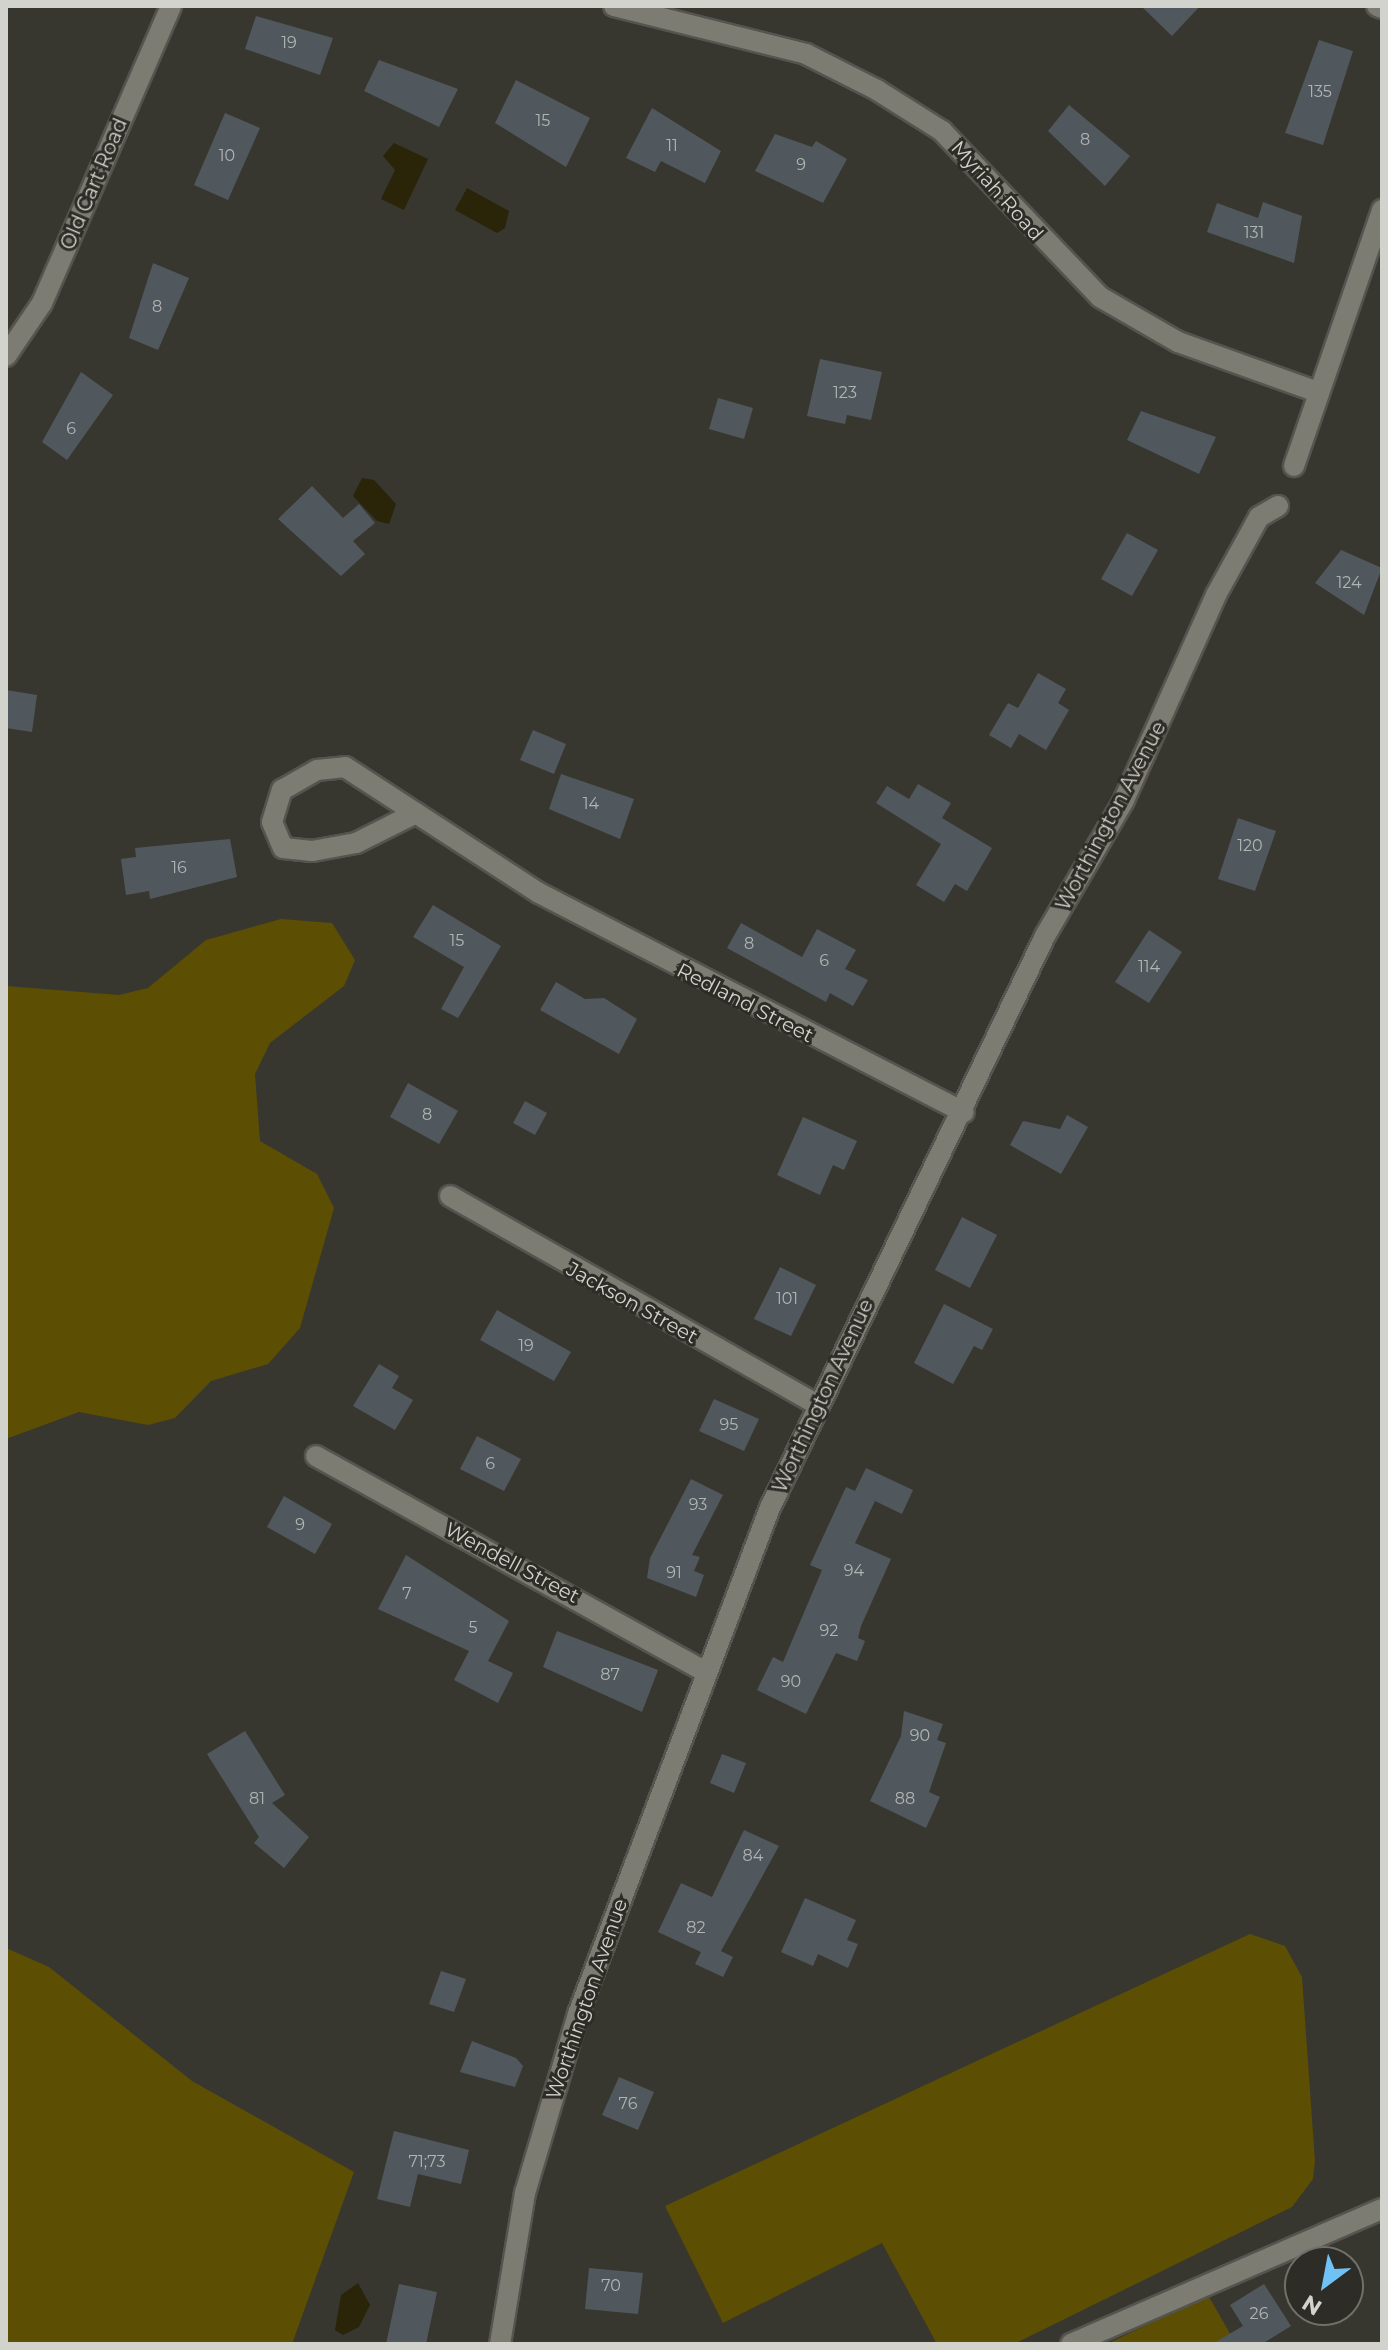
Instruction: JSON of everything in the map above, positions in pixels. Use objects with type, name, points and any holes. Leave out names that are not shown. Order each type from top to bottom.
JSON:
[{"type":"street","name":"Old Cart Road","points":[[6,356],[42,303],[171,6]]},
{"type":"street","name":"Myriah Road","points":[[614,6],[806,54],[877,90],[942,131],[1100,297],[1178,342],[1318,392]]},
{"type":"street","points":[[1294,466],[1382,210]]},
{"type":"street","name":"Worthington Avenue","points":[[500,2344],[516,2229],[578,2014],[707,1673],[818,1405],[964,1112],[1045,936],[1124,800],[1216,595],[1259,517],[1278,506]]},
{"type":"street","name":"Redland Street","points":[[416,813],[356,843],[312,851],[283,848],[272,822],[282,790],[317,770],[345,767],[416,813],[530,887],[964,1112]]},
{"type":"street","name":"Jackson Street","points":[[450,1196],[818,1405]]},
{"type":"street","name":"Wendell Street","points":[[316,1456],[707,1673]]},
{"type":"street","points":[[1071,2344],[1382,2209]]},
{"type":"shaded area","points":[[394,143],[428,159],[404,210],[381,199],[395,170],[383,156]]},
{"type":"shaded area","points":[[467,188],[509,211],[505,228],[497,233],[455,210]]},
{"type":"shaded area","points":[[362,478],[374,480],[396,504],[389,524],[377,521],[353,496]]},
{"type":"shaded area","points":[[281,919],[332,923],[355,960],[344,986],[270,1043],[255,1074],[260,1141],[317,1174],[334,1208],[300,1328],[268,1364],[211,1381],[175,1418],[148,1425],[79,1412],[6,1439],[6,986],[119,995],[148,988],[206,940]]},
{"type":"shaded area","points":[[1250,1934],[1285,1946],[1302,1977],[1315,2161],[1313,2179],[1292,2207],[1014,2344],[937,2344],[882,2243],[723,2323],[665,2206]]},
{"type":"shaded area","points":[[6,1948],[49,1967],[192,2081],[354,2172],[292,2344],[6,2344]]},
{"type":"shaded area","points":[[358,2283],[370,2305],[359,2327],[343,2335],[335,2330],[341,2295]]},
{"type":"shaded area","points":[[1208,2295],[1236,2344],[1107,2344]]},
{"type":"building","points":[[1141,6],[1200,6],[1172,36]]},
{"type":"building","points":[[256,16],[333,38],[320,75],[245,49]]},
{"type":"building","points":[[1319,40],[1353,51],[1323,145],[1285,133]]},
{"type":"building","points":[[379,60],[458,89],[439,127],[364,91]]},
{"type":"building","points":[[516,80],[590,118],[566,167],[495,123]]},
{"type":"building","points":[[1069,105],[1130,156],[1105,186],[1048,131]]},
{"type":"building","points":[[652,108],[721,151],[705,183],[661,161],[655,172],[626,158]]},
{"type":"building","points":[[225,113],[260,128],[228,200],[194,185]]},
{"type":"building","points":[[775,134],[812,147],[816,141],[847,159],[823,203],[755,171]]},
{"type":"building","points":[[1263,202],[1302,216],[1294,263],[1207,232],[1217,203],[1258,218]]},
{"type":"building","points":[[153,263],[189,278],[158,350],[129,338]]},
{"type":"building","points":[[820,359],[882,372],[871,420],[847,415],[845,424],[807,416]]},
{"type":"building","points":[[81,372],[113,395],[67,460],[42,442]]},
{"type":"building","points":[[718,398],[753,408],[744,439],[709,429]]},
{"type":"building","points":[[1141,411],[1216,437],[1199,474],[1127,440]]},
{"type":"building","points":[[312,486],[343,518],[359,504],[375,523],[353,541],[365,554],[341,576],[278,519]]},
{"type":"building","points":[[1127,533],[1158,550],[1132,596],[1101,579]]},
{"type":"building","points":[[1341,550],[1382,568],[1364,615],[1315,583]]},
{"type":"building","points":[[1038,673],[1066,689],[1058,703],[1069,710],[1046,750],[1019,734],[1011,748],[989,735],[1008,703],[1018,708]]},
{"type":"building","points":[[6,690],[37,695],[32,732],[6,728]]},
{"type":"building","points":[[533,730],[566,744],[554,774],[520,760]]},
{"type":"building","points":[[561,774],[634,799],[620,839],[549,809]]},
{"type":"building","points":[[918,784],[951,803],[942,818],[992,848],[967,891],[955,884],[944,902],[916,885],[941,844],[876,803],[887,786],[909,799]]},
{"type":"building","points":[[1238,818],[1276,831],[1255,891],[1218,879]]},
{"type":"building","points":[[230,839],[237,877],[150,899],[149,891],[126,895],[121,859],[136,857],[135,848]]},
{"type":"building","points":[[433,905],[501,946],[458,1018],[441,1009],[464,967],[413,937]]},
{"type":"building","points":[[741,923],[802,957],[817,929],[856,950],[845,969],[868,980],[853,1006],[830,993],[826,1002],[727,948]]},
{"type":"building","points":[[1149,930],[1182,952],[1149,1003],[1115,982]]},
{"type":"building","points":[[556,982],[585,999],[604,998],[637,1019],[619,1054],[540,1010]]},
{"type":"building","points":[[408,1083],[458,1111],[439,1144],[390,1117]]},
{"type":"building","points":[[525,1101],[547,1113],[535,1135],[513,1123]]},
{"type":"building","points":[[1067,1115],[1088,1127],[1061,1174],[1010,1145],[1023,1121],[1060,1129]]},
{"type":"building","points":[[803,1117],[857,1141],[844,1170],[833,1165],[820,1195],[777,1175]]},
{"type":"building","points":[[962,1217],[997,1235],[970,1288],[935,1270]]},
{"type":"building","points":[[780,1267],[816,1285],[791,1336],[754,1319]]},
{"type":"building","points":[[944,1304],[993,1329],[982,1350],[974,1346],[953,1384],[914,1363]]},
{"type":"building","points":[[497,1310],[571,1352],[554,1381],[480,1340]]},
{"type":"building","points":[[379,1364],[399,1376],[392,1388],[413,1400],[395,1430],[353,1406]]},
{"type":"building","points":[[714,1399],[759,1419],[744,1451],[699,1431]]},
{"type":"building","points":[[477,1436],[521,1459],[504,1491],[460,1469]]},
{"type":"building","points":[[866,1468],[913,1490],[902,1514],[875,1501],[855,1543],[891,1559],[861,1626],[858,1638],[865,1641],[857,1661],[836,1653],[806,1714],[757,1690],[773,1657],[783,1662],[822,1570],[810,1565],[846,1487],[855,1491]]},
{"type":"building","points":[[691,1479],[723,1495],[692,1555],[700,1557],[694,1571],[704,1575],[696,1597],[647,1578],[650,1558]]},
{"type":"building","points":[[284,1496],[332,1524],[315,1554],[267,1527]]},
{"type":"building","points":[[406,1555],[509,1621],[488,1661],[513,1673],[498,1703],[454,1680],[469,1651],[378,1609]]},
{"type":"building","points":[[557,1631],[658,1670],[642,1712],[543,1667]]},
{"type":"building","points":[[904,1711],[943,1724],[937,1740],[946,1743],[929,1792],[940,1797],[926,1828],[870,1801],[901,1736]]},
{"type":"building","points":[[245,1731],[285,1795],[272,1803],[309,1837],[284,1868],[254,1843],[259,1837],[207,1754]]},
{"type":"building","points":[[722,1754],[746,1763],[734,1793],[710,1783]]},
{"type":"building","points":[[744,1830],[779,1846],[721,1951],[733,1957],[723,1977],[695,1964],[701,1952],[658,1932],[681,1883],[712,1897]]},
{"type":"building","points":[[805,1898],[856,1920],[847,1940],[858,1944],[848,1968],[818,1954],[813,1966],[781,1952]]},
{"type":"building","points":[[441,1971],[466,1979],[454,2012],[429,2004]]},
{"type":"building","points":[[472,2041],[516,2058],[523,2066],[515,2087],[460,2072]]},
{"type":"building","points":[[619,2077],[654,2092],[638,2130],[602,2115]]},
{"type":"building","points":[[394,2131],[469,2150],[461,2184],[418,2174],[410,2207],[377,2199]]},
{"type":"building","points":[[589,2268],[643,2273],[638,2314],[585,2309]]},
{"type":"building","points":[[399,2284],[437,2292],[426,2344],[386,2344]]},
{"type":"building","points":[[1264,2284],[1284,2315],[1284,2326],[1291,2326],[1262,2344],[1212,2344],[1243,2326],[1230,2305]]}]
